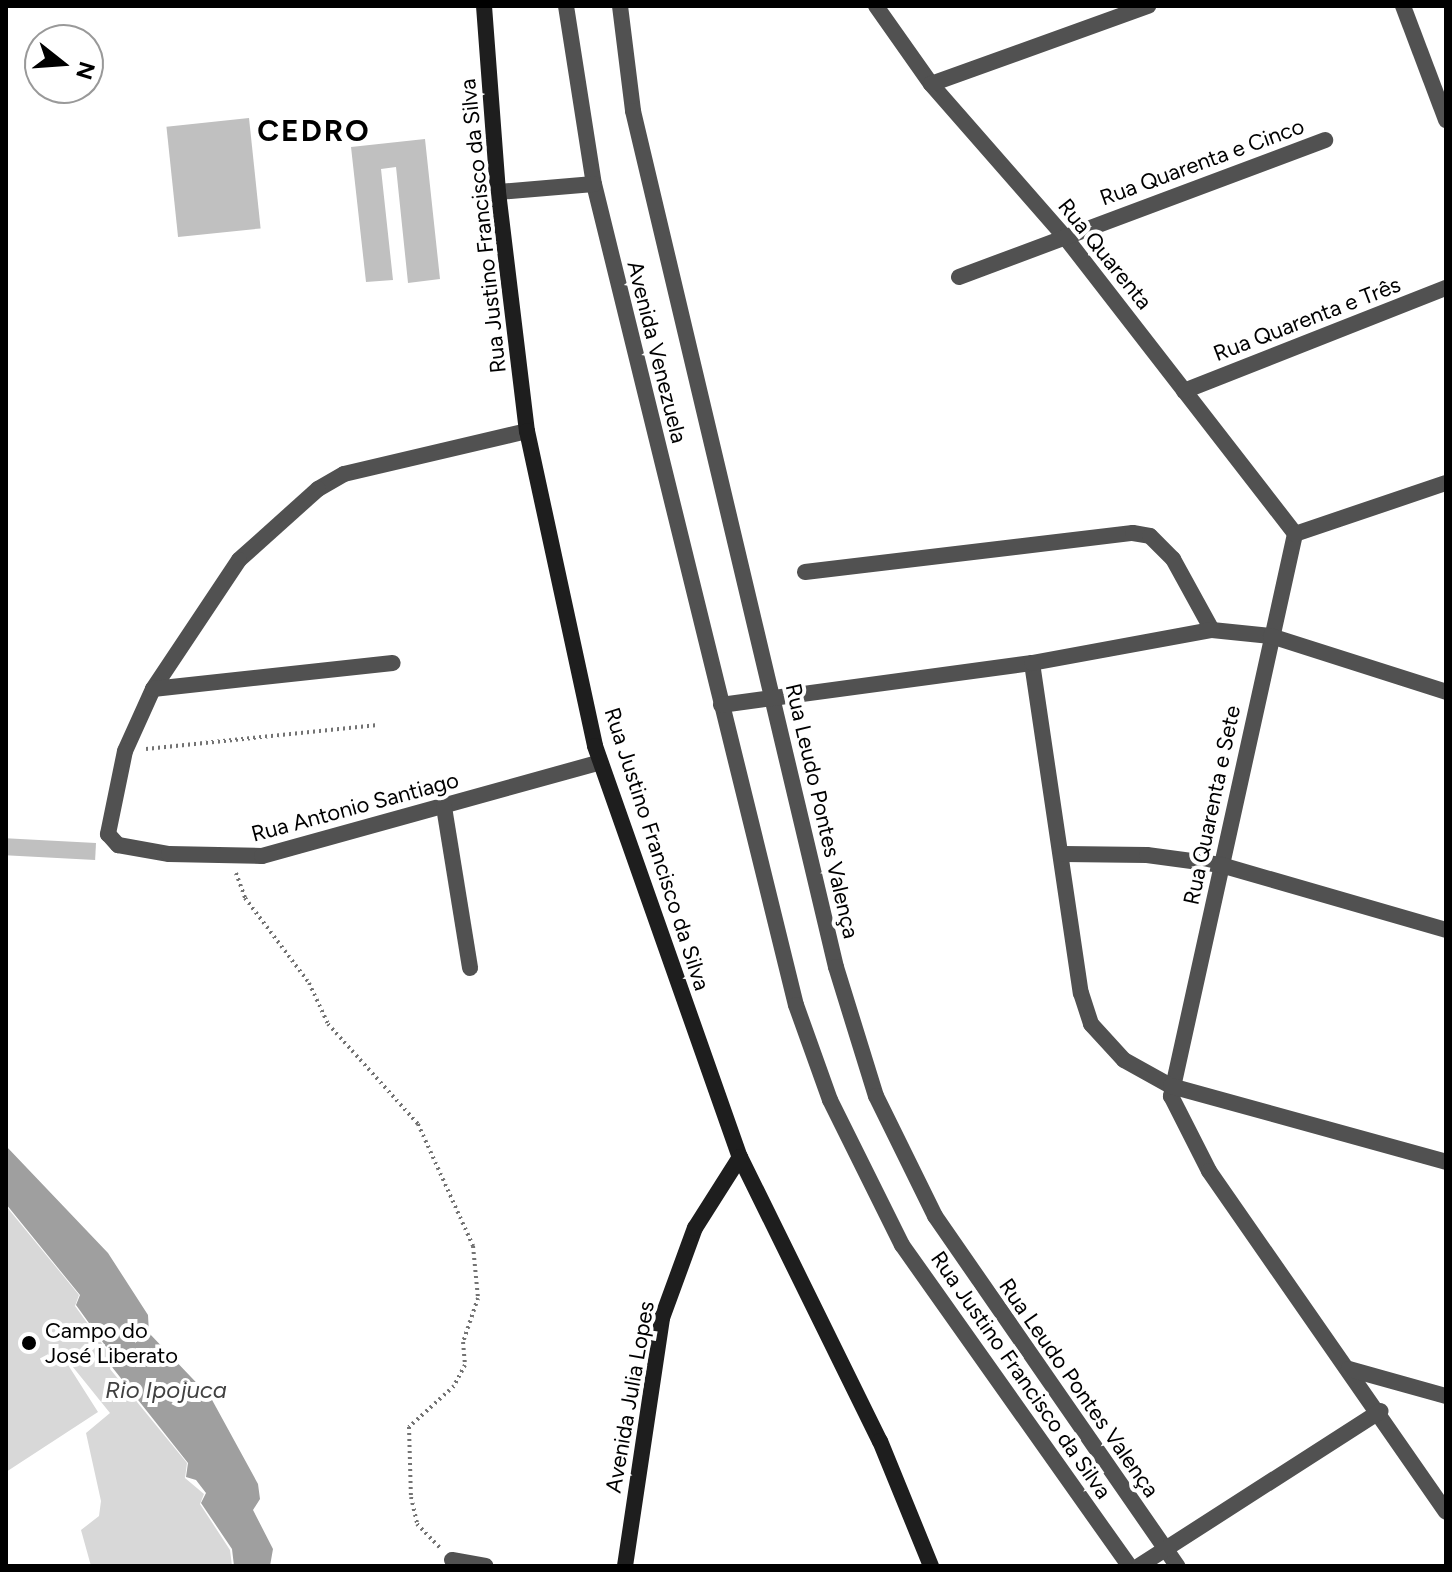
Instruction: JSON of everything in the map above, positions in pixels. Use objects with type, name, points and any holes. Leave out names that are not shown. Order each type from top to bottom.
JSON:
[{"type":"main road","name":"Rua Justino Francisco da Silva","points":[[484,6],[498,192],[527,431],[600,762],[740,1157],[880,1441],[931,1566]]},
{"type":"main road","name":"Avenida Julia Lopes","points":[[625,1566],[662,1318],[695,1228],[740,1157]]},
{"type":"street","name":"Avenida Venezuela","points":[[566,6],[594,184],[721,705]]},
{"type":"street","name":"Rua Leudo Pontes Valença","points":[[620,6],[633,111],[836,967],[876,1096],[935,1216],[1177,1566]]},
{"type":"street","name":"Rua Quarenta","points":[[876,6],[931,84],[1065,237],[1295,534]]},
{"type":"street","points":[[931,84],[1148,6]]},
{"type":"street","points":[[1403,6],[1446,120]]},
{"type":"street","name":"Rua Quarenta e Cinco","points":[[959,277],[1325,140]]},
{"type":"street","points":[[498,192],[594,184]]},
{"type":"street","name":"Rua Quarenta e Três","points":[[1184,391],[1446,288]]},
{"type":"street","points":[[125,751],[153,689],[239,560],[318,489],[344,474],[388,460],[527,431]]},
{"type":"street","points":[[1295,534],[1446,483]]},
{"type":"street","points":[[805,572],[1133,533],[1160,543],[1212,630]]},
{"type":"street","name":"Rua Quarenta e Sete","points":[[1171,1086],[1295,534]]},
{"type":"street","points":[[721,705],[1032,663],[1212,630],[1271,636],[1446,692]]},
{"type":"street","points":[[153,689],[393,663]]},
{"type":"street","points":[[1032,663],[1064,854],[1081,993],[1091,1024],[1124,1060],[1171,1086],[1446,1162]]},
{"type":"street","name":"Rua Justino Francisco da Silva","points":[[721,705],[796,1005],[830,1100],[902,1245],[1129,1566]]},
{"type":"street","name":"Rua Antonio Santiago","points":[[125,751],[108,834],[118,845],[231,859],[277,853],[600,762]]},
{"type":"street","points":[[444,807],[470,968]]},
{"type":"street","points":[[1064,854],[1147,855],[1221,865],[1446,930]]},
{"type":"street","points":[[1171,1086],[1174,1107],[1209,1171],[1380,1411],[1446,1512]]},
{"type":"street","points":[[1349,1369],[1446,1396]]},
{"type":"street","points":[[1139,1566],[1380,1411]]},
{"type":"street","points":[[452,1560],[485,1566]]},
{"type":"path","points":[[125,751],[378,725]]},
{"type":"path","points":[[231,859],[245,898],[309,983],[328,1024],[418,1124],[473,1246],[478,1298],[463,1342],[465,1365],[454,1386],[409,1427],[407,1451],[417,1524],[452,1560]]},
{"type":"shaded area","points":[[6,1206],[79,1295],[75,1306],[111,1356],[110,1369],[187,1463],[185,1478],[204,1494],[200,1504],[230,1550],[232,1566],[91,1566],[81,1530],[99,1516],[101,1501],[86,1433],[110,1413],[56,1346],[98,1412],[6,1472]]},
{"type":"water","name":"Rio Ipojuca","points":[[6,1146],[108,1253],[148,1315],[149,1333],[211,1398],[258,1484],[260,1499],[253,1510],[273,1549],[270,1566],[234,1566],[232,1549],[201,1503],[206,1493],[196,1480],[186,1477],[188,1463],[112,1367],[112,1355],[76,1305],[80,1295],[6,1204]]},
{"type":"building","points":[[249,118],[261,228],[178,237],[166,127]]},
{"type":"building","points":[[425,139],[440,279],[408,283],[396,167],[381,169],[393,280],[366,282],[351,147]]},
{"type":"building","points":[[6,838],[96,843],[95,860],[6,855]]},
{"type":"place","name":"Campo do José Liberato","points":[[29,1343]]},
{"type":"district","name":"CEDRO","points":[[314,131]]}]
